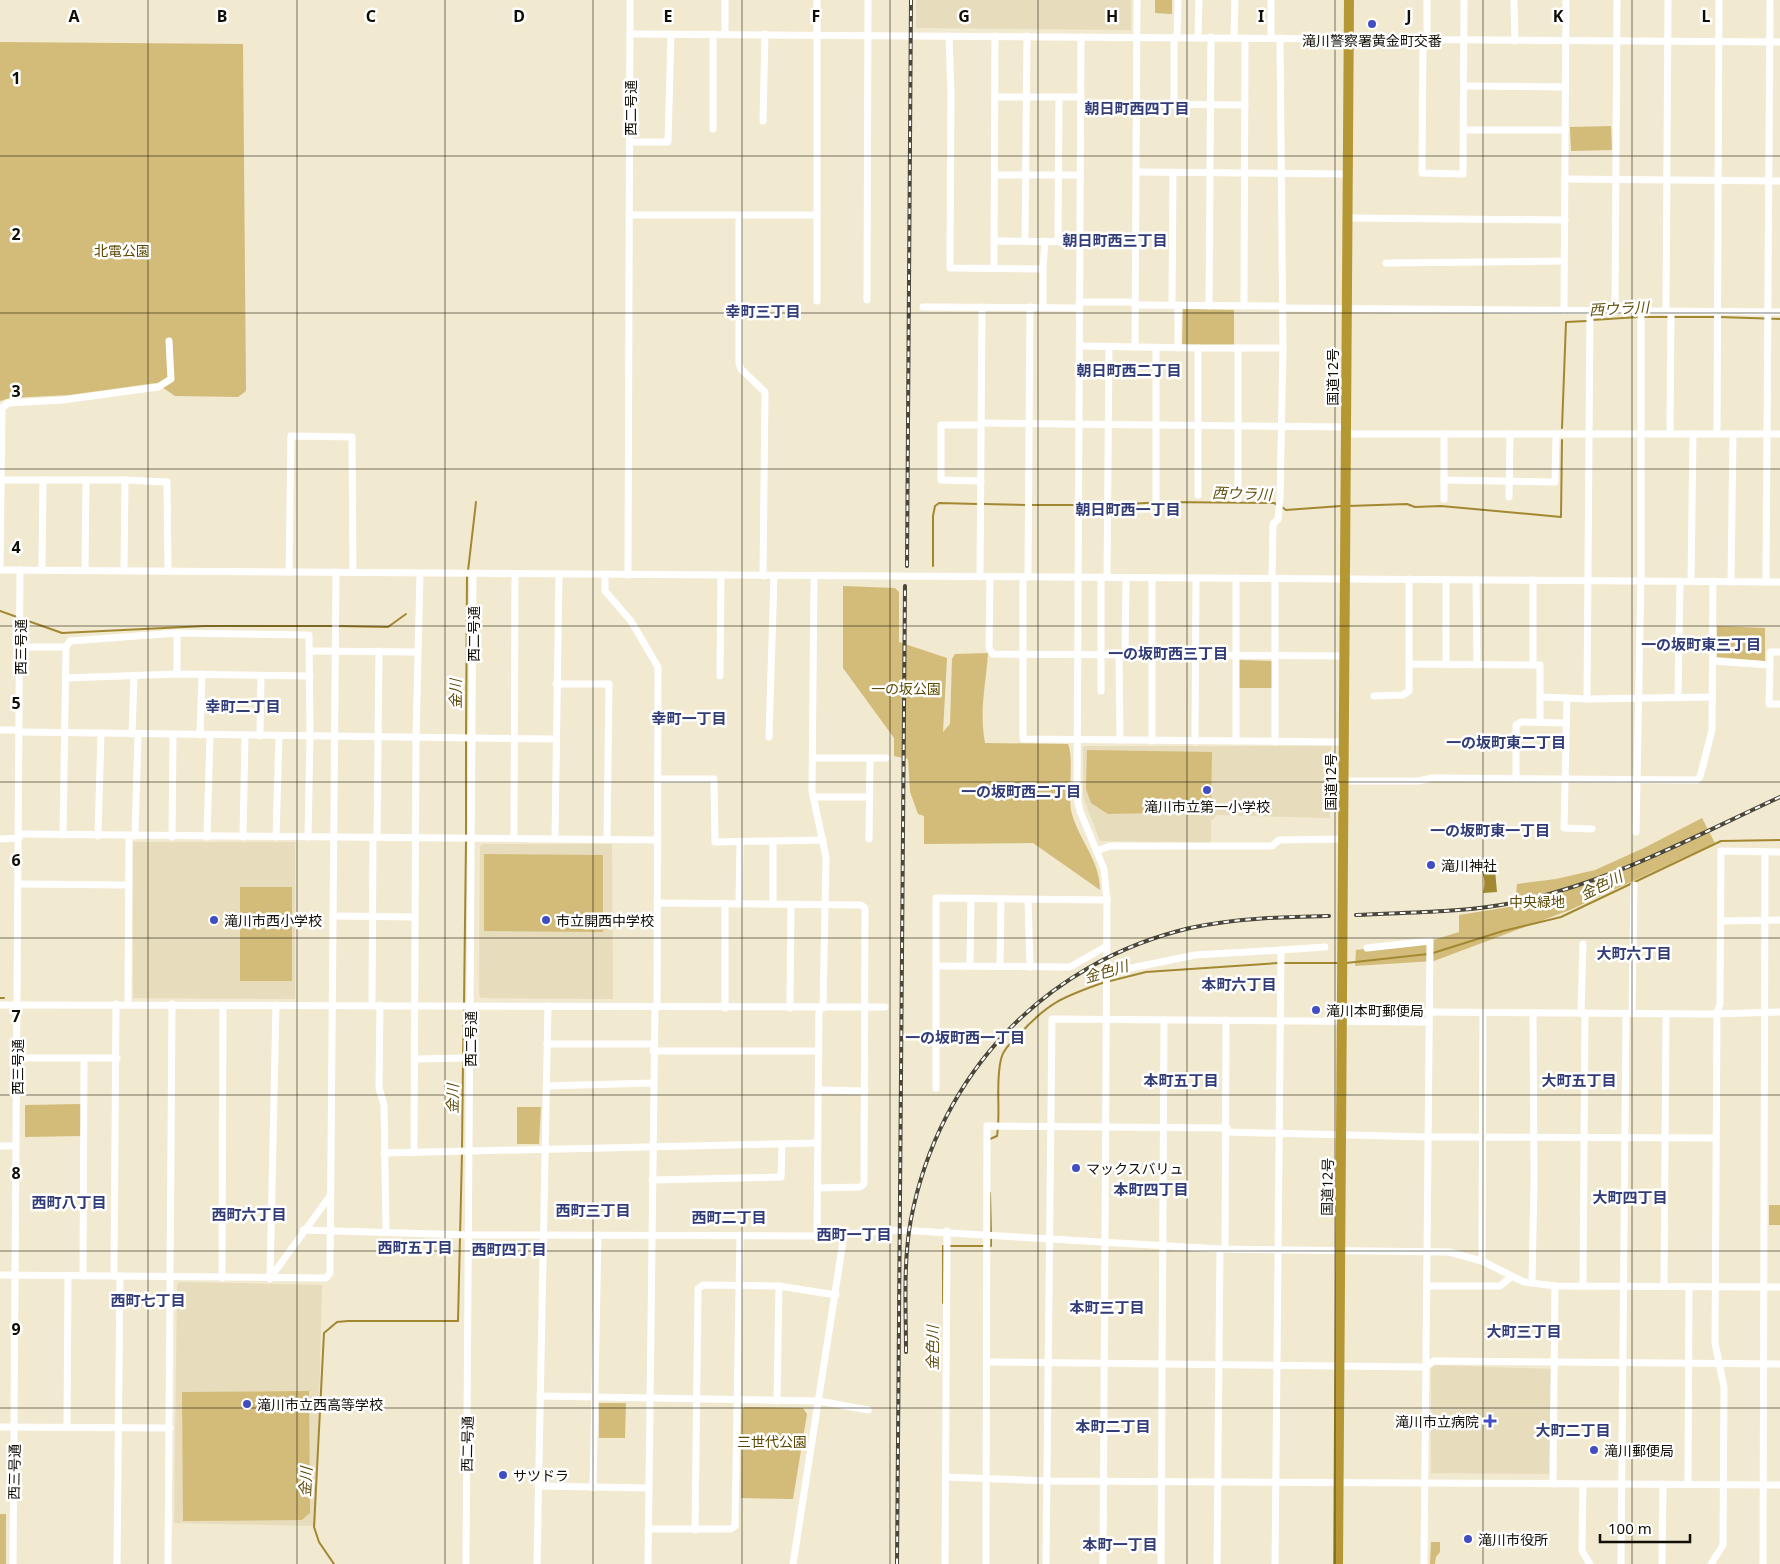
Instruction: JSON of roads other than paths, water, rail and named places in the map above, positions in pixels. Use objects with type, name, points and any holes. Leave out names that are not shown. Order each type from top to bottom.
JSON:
[{"type":"highway","name":"国道12号","points":[[1338,1564],[1349,0]]},
{"type":"street","name":"西二号通","points":[[628,575],[630,0]]},
{"type":"street","points":[[725,0],[726,34]]},
{"type":"street","points":[[816,301],[817,0]]},
{"type":"street","points":[[867,300],[868,0]]},
{"type":"street","points":[[1135,347],[1137,0]]},
{"type":"street","points":[[1174,104],[1178,0]]},
{"type":"street","points":[[1198,37],[1199,0]]},
{"type":"street","points":[[1234,37],[1235,0]]},
{"type":"street","points":[[1271,0],[1271,38]]},
{"type":"street","points":[[1427,0],[1422,173],[1463,174],[1464,0]]},
{"type":"street","points":[[1514,0],[1515,41]]},
{"type":"street","points":[[1564,311],[1566,0]]},
{"type":"street","points":[[1615,311],[1617,0]]},
{"type":"street","points":[[1668,0],[1670,434]]},
{"type":"street","points":[[1717,434],[1719,0]]},
{"type":"street","points":[[1766,582],[1770,0]]},
{"type":"street","points":[[630,34],[1780,42]]},
{"type":"street","points":[[630,142],[668,142],[671,34]]},
{"type":"street","points":[[713,34],[713,129]]},
{"type":"street","points":[[763,121],[765,34]]},
{"type":"street","points":[[949,36],[951,91],[950,268],[1043,269]]},
{"type":"street","points":[[994,268],[995,36]]},
{"type":"street","points":[[1025,241],[1027,36]]},
{"type":"street","points":[[1081,37],[1077,798],[1080,811],[1104,869],[1107,900],[1103,1564]]},
{"type":"street","points":[[1209,306],[1211,37]]},
{"type":"street","points":[[1244,306],[1245,38]]},
{"type":"street","points":[[1275,742],[1273,524],[1278,519],[1280,499],[1282,348],[1280,38]]},
{"type":"street","points":[[1464,86],[1565,87]]},
{"type":"street","points":[[995,97],[1081,97]]},
{"type":"street","points":[[1058,241],[1059,97]]},
{"type":"street","points":[[1137,104],[1245,105]]},
{"type":"street","points":[[1464,130],[1565,130]]},
{"type":"street","points":[[1136,172],[1348,174]]},
{"type":"street","points":[[1173,172],[1175,305],[1178,348]]},
{"type":"street","points":[[995,175],[1080,175]]},
{"type":"street","points":[[1565,179],[1780,181]]},
{"type":"street","points":[[629,215],[817,215]]},
{"type":"street","points":[[739,216],[739,364],[741,369],[765,392],[763,576]]},
{"type":"street","points":[[1347,218],[1564,220]]},
{"type":"street","points":[[994,241],[1079,242]]},
{"type":"street","points":[[1043,307],[1045,241]]},
{"type":"street","points":[[1386,263],[1564,261]]},
{"type":"street","points":[[923,308],[1136,304],[1346,309],[1780,312]]},
{"type":"street","points":[[980,577],[982,307]]},
{"type":"street","points":[[1030,307],[1030,422],[1022,654],[1023,739],[1344,742]]},
{"type":"street","points":[[1587,699],[1590,311]]},
{"type":"street","points":[[1636,832],[1641,581],[1641,312]]},
{"type":"street","points":[[169,341],[170,379],[158,387],[63,400],[8,402],[1,408],[0,570],[1780,582]]},
{"type":"street","points":[[1080,346],[1282,348]]},
{"type":"street","points":[[1101,691],[1100,654],[1109,424],[1109,346]]},
{"type":"street","points":[[1156,348],[1156,498]]},
{"type":"street","points":[[1198,348],[1198,495]]},
{"type":"street","points":[[1238,348],[1238,499]]},
{"type":"street","points":[[981,481],[941,480],[941,425],[1030,422],[1281,426],[1444,434],[1780,434]]},
{"type":"street","points":[[1444,434],[1444,499]]},
{"type":"street","points":[[1509,497],[1510,434]]},
{"type":"street","points":[[1444,480],[1555,482],[1556,434]]},
{"type":"street","points":[[1691,581],[1693,434]]},
{"type":"street","points":[[1731,582],[1733,434]]},
{"type":"street","points":[[289,572],[291,436],[352,437],[353,572]]},
{"type":"street","points":[[1,480],[167,482],[168,571]]},
{"type":"street","points":[[42,570],[43,480]]},
{"type":"street","points":[[85,570],[86,480]]},
{"type":"street","points":[[124,570],[125,480]]},
{"type":"street","name":"西三号通","points":[[14,1564],[20,570]]},
{"type":"street","points":[[0,1276],[222,1278],[270,1276],[326,1278],[330,1273],[336,572]]},
{"type":"street","points":[[414,1152],[416,738],[420,574]]},
{"type":"street","name":"西二号通","points":[[466,1564],[473,574]]},
{"type":"street","points":[[514,838],[515,574]]},
{"type":"street","points":[[555,838],[559,574]]},
{"type":"street","points":[[605,575],[605,591],[631,621],[658,667],[656,1007],[653,1047],[648,1564]]},
{"type":"street","points":[[720,575],[720,676]]},
{"type":"street","points":[[769,737],[774,576]]},
{"type":"street","points":[[814,576],[813,797],[826,857],[818,1051],[817,1236]]},
{"type":"street","points":[[990,577],[991,652],[993,654],[1344,656]]},
{"type":"street","points":[[1120,740],[1126,578]]},
{"type":"street","points":[[1152,578],[1152,741]]},
{"type":"street","points":[[1195,741],[1196,578]]},
{"type":"street","points":[[1236,578],[1236,741]]},
{"type":"street","points":[[1374,696],[1403,695],[1409,691],[1409,579]]},
{"type":"street","points":[[1446,580],[1446,664]]},
{"type":"street","points":[[1476,580],[1477,665]]},
{"type":"street","points":[[1533,580],[1533,664]]},
{"type":"street","points":[[1678,698],[1680,581]]},
{"type":"street","points":[[1344,781],[1516,779],[1697,780],[1700,777],[1712,730],[1713,582]]},
{"type":"street","points":[[177,633],[177,674]]},
{"type":"street","points":[[63,835],[66,647],[70,641],[177,633],[309,635],[310,737],[308,838]]},
{"type":"street","points":[[20,648],[66,647]]},
{"type":"street","points":[[310,651],[417,652]]},
{"type":"street","points":[[379,651],[375,838],[371,916],[379,1088],[384,1104],[386,1232]]},
{"type":"street","points":[[1780,652],[1770,652],[1769,704],[1780,704]]},
{"type":"street","points":[[1713,661],[1770,665]]},
{"type":"street","points":[[1410,664],[1540,665],[1540,722]]},
{"type":"street","points":[[66,678],[177,674],[310,676]]},
{"type":"street","points":[[200,735],[202,674]]},
{"type":"street","points":[[128,1004],[128,885],[132,836],[135,734],[134,676]]},
{"type":"street","points":[[260,736],[261,676]]},
{"type":"street","points":[[556,684],[609,684],[606,838]]},
{"type":"street","points":[[1541,697],[1587,699],[1712,697]]},
{"type":"street","points":[[1567,698],[1564,828],[1592,829]]},
{"type":"street","points":[[1516,779],[1516,725],[1521,722],[1566,723]]},
{"type":"street","points":[[0,730],[210,736],[555,739]]},
{"type":"street","points":[[98,836],[101,733]]},
{"type":"street","points":[[172,837],[173,735]]},
{"type":"street","points":[[207,837],[210,736]]},
{"type":"street","points":[[243,837],[245,736]]},
{"type":"street","points":[[276,837],[279,737]]},
{"type":"street","points":[[813,758],[886,758]]},
{"type":"street","points":[[869,839],[870,758]]},
{"type":"street","points":[[658,779],[714,779],[715,842],[823,840]]},
{"type":"street","points":[[813,797],[870,796]]},
{"type":"street","points":[[0,839],[19,836],[63,835],[308,838],[606,838],[657,840]]},
{"type":"street","points":[[1098,851],[1110,846],[1272,846],[1279,840],[1344,839]]},
{"type":"street","points":[[773,841],[773,904]]},
{"type":"street","points":[[739,904],[740,842]]},
{"type":"street","points":[[1711,1564],[1723,1545],[1724,1484],[1724,1387],[1715,1343],[1717,1013],[1720,1004],[1721,851],[1780,852]]},
{"type":"street","points":[[1763,1564],[1765,852]]},
{"type":"street","points":[[18,884],[128,885]]},
{"type":"street","points":[[1620,1564],[1625,1138],[1634,885]]},
{"type":"street","points":[[936,1088],[936,898],[1107,900]]},
{"type":"street","points":[[970,966],[971,898]]},
{"type":"street","points":[[1000,966],[1001,899]]},
{"type":"street","points":[[1028,899],[1030,966]]},
{"type":"street","points":[[657,904],[825,903],[861,904],[865,908],[864,1184],[860,1187],[817,1188]]},
{"type":"street","points":[[725,904],[725,1008]]},
{"type":"street","points":[[790,1008],[791,904]]},
{"type":"street","points":[[332,916],[415,917]]},
{"type":"street","points":[[1721,920],[1780,920]]},
{"type":"street","points":[[1367,948],[1430,942],[1424,1564]]},
{"type":"street","points":[[1583,944],[1583,1286]]},
{"type":"street","points":[[936,966],[1070,966],[1107,946]]},
{"type":"street","points":[[1107,973],[1194,955],[1325,947]]},
{"type":"street","points":[[1275,1564],[1280,1249],[1281,950]]},
{"type":"street","points":[[116,1004],[119,1427],[117,1564]]},
{"type":"street","points":[[168,1564],[172,1004]]},
{"type":"street","points":[[0,1005],[885,1007]]},
{"type":"street","points":[[222,1278],[223,1005]]},
{"type":"street","points":[[270,1276],[276,1005]]},
{"type":"street","points":[[537,1564],[548,1006]]},
{"type":"street","points":[[1428,1012],[1666,1014],[1780,1012]]},
{"type":"street","points":[[1482,1261],[1484,1013]]},
{"type":"street","points":[[1532,1013],[1534,1137],[1532,1284]]},
{"type":"street","points":[[1664,1286],[1666,1014]]},
{"type":"street","points":[[1046,1564],[1052,1019],[1428,1022]]},
{"type":"street","points":[[1161,1564],[1164,1020]]},
{"type":"street","points":[[1217,1564],[1219,1365],[1227,1130],[1226,1020]]},
{"type":"street","points":[[547,1044],[818,1051]]},
{"type":"street","points":[[17,1058],[116,1058]]},
{"type":"street","points":[[414,1059],[469,1058]]},
{"type":"street","points":[[83,1276],[84,1059]]},
{"type":"street","points":[[546,1086],[653,1083]]},
{"type":"street","points":[[818,1090],[865,1091]]},
{"type":"street","points":[[986,1564],[988,1479],[987,1126],[1164,1127],[1352,1136],[1716,1138]]},
{"type":"street","points":[[384,1152],[818,1143]]},
{"type":"street","points":[[652,1180],[781,1177],[782,1144]]},
{"type":"street","points":[[0,1146],[16,1146]]},
{"type":"street","points":[[270,1276],[331,1196]]},
{"type":"street","points":[[304,1230],[468,1235],[598,1236],[817,1236],[878,1231],[947,1231],[1163,1247],[1449,1252],[1482,1261],[1511,1277],[1532,1284],[1555,1286],[1780,1288]]},
{"type":"street","points":[[945,1564],[947,1231]]},
{"type":"street","points":[[648,1529],[731,1530],[735,1526],[740,1235]]},
{"type":"street","points":[[793,1564],[844,1235]]},
{"type":"street","points":[[593,1488],[598,1236]]},
{"type":"street","points":[[67,1427],[68,1276]]},
{"type":"street","points":[[1427,1286],[1500,1286],[1511,1277]]},
{"type":"street","points":[[695,1530],[698,1289],[703,1286],[778,1286],[836,1295]]},
{"type":"street","points":[[777,1401],[778,1286]]},
{"type":"street","points":[[1553,1484],[1555,1286]]},
{"type":"street","points":[[1688,1484],[1689,1287]]},
{"type":"street","points":[[987,1362],[1426,1366],[1434,1361],[1780,1364]]},
{"type":"street","points":[[540,1396],[819,1401],[868,1410]]},
{"type":"street","points":[[0,1427],[170,1428]]},
{"type":"street","points":[[946,1477],[1047,1481],[1780,1485]]},
{"type":"street","points":[[1583,1484],[1582,1551],[1590,1564]]},
{"type":"street","points":[[1662,1564],[1663,1484]]},
{"type":"street","points":[[538,1486],[649,1488]]},
{"type":"waterway","name":"西ウラ川","points":[[1592,320],[1639,317]]},
{"type":"waterway","name":"西ウラ川","points":[[1644,317],[1669,317]]},
{"type":"waterway","name":"西ウラ川","points":[[1674,317],[1714,317]]},
{"type":"waterway","name":"西ウラ川","points":[[1719,317],[1780,319]]},
{"type":"waterway","name":"西ウラ川","points":[[1562,428],[1566,322],[1587,321]]},
{"type":"waterway","name":"西ウラ川","points":[[1348,506],[1407,504],[1415,507],[1441,506],[1561,517],[1562,440]]},
{"type":"waterway","name":"金川","points":[[468,571],[476,502]]},
{"type":"waterway","name":"西ウラ川","points":[[1111,505],[1163,502],[1274,503],[1278,505]]},
{"type":"waterway","name":"西ウラ川","points":[[933,566],[933,516],[935,506],[939,503],[978,504]]},
{"type":"waterway","name":"西ウラ川","points":[[983,504],[1026,505]]},
{"type":"waterway","name":"西ウラ川","points":[[1031,505],[1076,505]]},
{"type":"waterway","name":"西ウラ川","points":[[1081,505],[1106,505]]},
{"type":"waterway","name":"西ウラ川","points":[[1282,507],[1286,510],[1341,506]]},
{"type":"waterway","name":"金川","points":[[466,736],[467,576]]},
{"type":"waterway","points":[[0,611],[62,633],[205,626],[333,626]]},
{"type":"waterway","points":[[338,626],[388,627],[406,614]]},
{"type":"waterway","name":"金川","points":[[466,741],[466,836]]},
{"type":"waterway","name":"金色川","points":[[1433,953],[1503,931],[1561,917],[1721,841],[1780,840]]},
{"type":"waterway","name":"金川","points":[[464,1004],[466,841]]},
{"type":"waterway","name":"金色川","points":[[1346,963],[1428,954]]},
{"type":"waterway","name":"金色川","points":[[1110,981],[1146,972],[1278,963]]},
{"type":"waterway","name":"金色川","points":[[1283,963],[1338,963]]},
{"type":"waterway","name":"金色川","points":[[990,1139],[997,1136],[999,1068],[1002,1055],[1006,1049],[1048,1007],[1068,996],[1105,982]]},
{"type":"waterway","name":"金川","points":[[463,1056],[464,1008]]},
{"type":"waterway","name":"金川","points":[[462,1149],[463,1061]]},
{"type":"waterway","name":"金川","points":[[334,1564],[319,1542],[314,1527],[324,1333],[337,1322],[348,1321],[458,1321],[462,1153]]},
{"type":"waterway","name":"金色川","points":[[990,1193],[991,1234]]},
{"type":"waterway","name":"金色川","points":[[943,1303],[943,1246],[991,1246],[991,1238]]},
{"type":"railway","points":[[907,566],[911,0]]},
{"type":"railway","points":[[897,1564],[905,586]]},
{"type":"railway","points":[[1356,915],[1473,909],[1547,895],[1616,872],[1780,797]]},
{"type":"railway","points":[[906,1352],[908,1235],[925,1166],[946,1117],[973,1072],[1007,1032],[1045,997],[1089,967],[1138,944],[1190,928],[1224,922],[1329,916]]},
{"type":"place","name":"滝川警察署黄金町交番","points":[[1372,24]]},
{"type":"place","name":"滝川市立第一小学校","points":[[1207,790]]},
{"type":"place","name":"滝川神社","points":[[1431,865]]},
{"type":"place","name":"滝川市西小学校","points":[[214,920]]},
{"type":"place","name":"市立開西中学校","points":[[546,920]]},
{"type":"place","name":"滝川本町郵便局","points":[[1316,1010]]},
{"type":"place","name":"マックスバリュ","points":[[1076,1168]]},
{"type":"place","name":"滝川市立西高等学校","points":[[247,1404]]},
{"type":"place","name":"滝川市立病院","points":[[1490,1421]]},
{"type":"place","name":"滝川郵便局","points":[[1594,1450]]},
{"type":"place","name":"サツドラ","points":[[503,1475]]},
{"type":"place","name":"滝川市役所","points":[[1468,1539]]},
{"type":"district","name":"朝日町西四丁目","points":[[1137,108]]},
{"type":"district","name":"朝日町西三丁目","points":[[1115,240]]},
{"type":"district","name":"幸町三丁目","points":[[763,311]]},
{"type":"district","name":"朝日町西二丁目","points":[[1129,370]]},
{"type":"district","name":"朝日町西一丁目","points":[[1128,509]]},
{"type":"district","name":"一の坂町東三丁目","points":[[1701,644]]},
{"type":"district","name":"一の坂町西三丁目","points":[[1168,653]]},
{"type":"district","name":"幸町二丁目","points":[[243,706]]},
{"type":"district","name":"幸町一丁目","points":[[689,718]]},
{"type":"district","name":"一の坂町東二丁目","points":[[1506,742]]},
{"type":"district","name":"一の坂町西二丁目","points":[[1021,791]]},
{"type":"district","name":"一の坂町東一丁目","points":[[1490,830]]},
{"type":"district","name":"大町六丁目","points":[[1634,953]]},
{"type":"district","name":"本町六丁目","points":[[1239,984]]},
{"type":"district","name":"一の坂町西一丁目","points":[[965,1037]]},
{"type":"district","name":"本町五丁目","points":[[1181,1080]]},
{"type":"district","name":"大町五丁目","points":[[1579,1080]]},
{"type":"district","name":"本町四丁目","points":[[1151,1189]]},
{"type":"district","name":"大町四丁目","points":[[1630,1197]]},
{"type":"district","name":"西町八丁目","points":[[69,1202]]},
{"type":"district","name":"西町三丁目","points":[[593,1210]]},
{"type":"district","name":"西町六丁目","points":[[249,1214]]},
{"type":"district","name":"西町二丁目","points":[[729,1217]]},
{"type":"district","name":"西町一丁目","points":[[854,1234]]},
{"type":"district","name":"西町五丁目","points":[[415,1247]]},
{"type":"district","name":"西町四丁目","points":[[509,1249]]},
{"type":"district","name":"西町七丁目","points":[[148,1300]]},
{"type":"district","name":"本町三丁目","points":[[1107,1307]]},
{"type":"district","name":"大町三丁目","points":[[1524,1331]]},
{"type":"district","name":"本町二丁目","points":[[1113,1426]]},
{"type":"district","name":"大町二丁目","points":[[1573,1430]]},
{"type":"district","name":"本町一丁目","points":[[1120,1544]]},
{"type":"park label","name":"北電公園","points":[[122,250]]},
{"type":"park label","name":"一の坂公園","points":[[906,688]]},
{"type":"park label","name":"中央緑地","points":[[1537,901]]},
{"type":"park label","name":"三世代公園","points":[[772,1441]]}]
